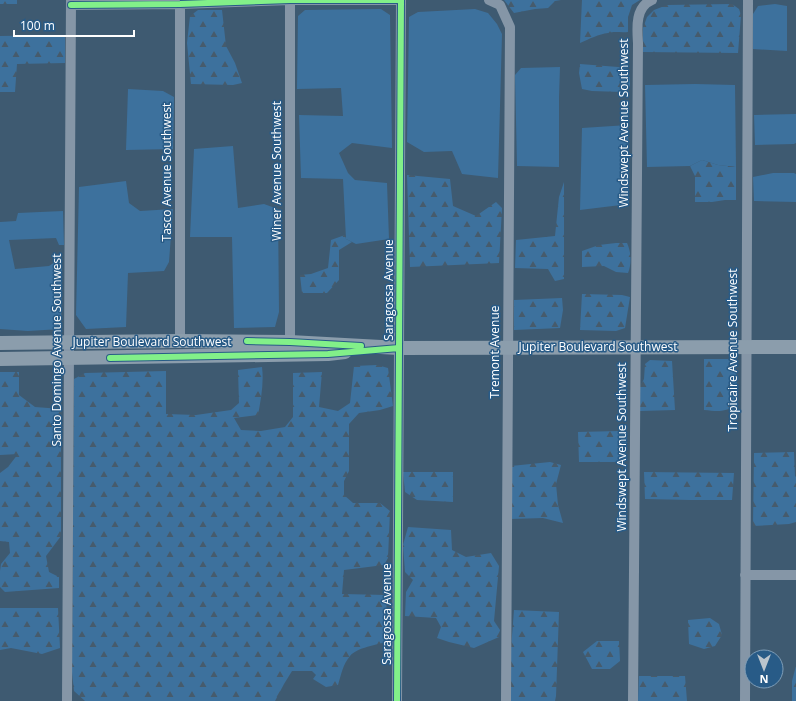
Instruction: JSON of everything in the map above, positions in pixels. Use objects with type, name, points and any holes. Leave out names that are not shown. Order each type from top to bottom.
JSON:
[{"type":"street","points":[[71,3],[180,4],[290,0],[401,0]]},
{"type":"street","name":"Winer Avenue Southwest","points":[[290,0],[290,342]]},
{"type":"street","name":"Saragossa Avenue","points":[[397,701],[401,0]]},
{"type":"street","name":"Tremont Avenue","points":[[489,0],[500,5],[510,27],[506,701]]},
{"type":"street","name":"Windswept Avenue Southwest","points":[[633,701],[637,25],[640,10],[652,0]]},
{"type":"street","name":"Tropicaire Avenue Southwest","points":[[744,701],[748,0]]},
{"type":"street","name":"Santo Domingo Avenue Southwest","points":[[67,701],[71,3]]},
{"type":"street","name":"Tasco Avenue Southwest","points":[[180,4],[180,341]]},
{"type":"street","name":"Jupiter Boulevard Southwest","points":[[0,343],[180,341],[290,342],[399,348],[796,347]]},
{"type":"street","name":"Jupiter Boulevard Southwest","points":[[0,359],[328,354],[399,348]]},
{"type":"street","points":[[745,575],[796,575]]},
{"type":"green space","points":[[0,0],[17,0],[17,4],[0,4]]},
{"type":"green space","points":[[504,0],[561,0],[555,1],[548,8],[514,13]]},
{"type":"green space","points":[[582,0],[640,0],[632,5],[628,17],[628,32],[613,32],[594,37],[580,43]]},
{"type":"green space","points":[[732,4],[739,9],[741,15],[738,53],[643,52],[643,28],[647,17],[654,10],[667,5]]},
{"type":"green space","points":[[775,4],[787,6],[787,51],[753,49],[753,14],[758,6]]},
{"type":"green space","points":[[381,9],[390,15],[392,148],[352,143],[339,153],[348,173],[355,180],[387,183],[389,239],[356,244],[346,239],[343,179],[301,178],[299,115],[343,116],[341,88],[297,89],[298,16],[305,10]]},
{"type":"green space","points":[[475,9],[488,13],[497,24],[502,34],[498,178],[462,174],[452,151],[424,152],[407,142],[409,17],[418,12]]},
{"type":"green space","points":[[198,10],[222,10],[226,46],[235,63],[242,83],[233,85],[191,84],[187,43],[190,16]]},
{"type":"green space","points":[[65,35],[65,63],[17,64],[15,92],[0,92],[0,36]]},
{"type":"green space","points":[[580,64],[627,69],[630,77],[630,86],[622,92],[592,91],[582,89],[579,73]]},
{"type":"green space","points":[[560,67],[559,167],[517,166],[515,75],[521,68]]},
{"type":"green space","points":[[645,85],[735,85],[736,167],[718,165],[702,160],[690,166],[647,167]]},
{"type":"green space","points":[[128,89],[163,91],[174,97],[173,149],[126,150]]},
{"type":"green space","points":[[796,114],[796,143],[755,145],[754,115]]},
{"type":"green space","points":[[628,125],[629,204],[580,210],[582,128]]},
{"type":"green space","points":[[233,146],[238,208],[264,204],[278,209],[279,312],[275,327],[234,328],[232,237],[190,237],[194,149]]},
{"type":"green space","points":[[702,160],[718,165],[736,167],[736,200],[695,202],[695,176],[690,166]]},
{"type":"green space","points":[[773,173],[796,174],[796,202],[754,201],[753,177]]},
{"type":"green space","points":[[407,175],[450,179],[453,206],[476,216],[496,202],[502,208],[499,263],[410,267]]},
{"type":"green space","points":[[126,181],[129,203],[140,211],[173,209],[169,262],[164,271],[128,273],[126,327],[86,329],[76,315],[79,187]]},
{"type":"green space","points":[[564,182],[564,279],[555,281],[548,269],[515,268],[516,240],[555,236],[559,197]]},
{"type":"green space","points":[[63,211],[64,245],[59,245],[56,238],[9,240],[15,269],[49,266],[55,262],[62,269],[61,329],[28,331],[0,329],[0,222],[16,221],[18,213]]},
{"type":"green space","points":[[345,235],[346,239],[352,242],[339,250],[339,280],[327,293],[302,293],[300,275],[311,274],[328,268],[331,240]]},
{"type":"green space","points":[[627,243],[630,258],[628,273],[616,272],[604,266],[582,267],[582,251],[599,245]]},
{"type":"green space","points":[[582,294],[622,295],[630,297],[625,328],[616,331],[580,330]]},
{"type":"green space","points":[[562,298],[563,310],[560,328],[514,330],[514,300]]},
{"type":"green space","points":[[704,359],[728,359],[734,368],[737,377],[736,405],[732,408],[717,411],[704,410]]},
{"type":"green space","points":[[650,360],[672,361],[675,410],[640,411],[640,387],[644,379],[645,364]]},
{"type":"green space","points":[[377,365],[388,368],[393,406],[380,410],[359,413],[349,424],[349,471],[344,481],[344,495],[353,503],[380,503],[390,511],[388,558],[384,565],[344,570],[342,594],[386,595],[388,642],[368,647],[353,653],[344,666],[338,685],[326,687],[313,679],[316,675],[312,671],[292,671],[275,701],[85,701],[74,691],[72,672],[74,379],[85,373],[166,371],[166,414],[196,415],[231,410],[239,403],[238,370],[262,367],[261,397],[258,415],[234,418],[241,430],[261,431],[285,427],[293,417],[293,373],[322,372],[319,407],[338,411],[350,403],[354,366]]},
{"type":"green space","points":[[0,372],[19,372],[19,395],[35,407],[61,409],[61,536],[46,556],[49,572],[59,577],[59,588],[5,592],[0,587],[1,564],[10,553],[9,542],[0,541],[0,473],[8,467],[18,454],[0,455]]},
{"type":"green space","points":[[619,431],[627,436],[625,462],[579,462],[578,432]]},
{"type":"green space","points":[[794,452],[795,477],[796,476],[796,522],[789,524],[753,526],[754,453]]},
{"type":"green space","points":[[550,462],[561,465],[556,484],[558,505],[563,523],[543,518],[510,519],[511,466]]},
{"type":"green space","points":[[403,472],[453,472],[453,502],[417,500],[405,492]]},
{"type":"green space","points":[[644,472],[734,473],[732,500],[645,499]]},
{"type":"green space","points":[[408,527],[451,530],[452,550],[466,557],[491,553],[499,566],[494,621],[500,630],[499,637],[474,648],[437,638],[441,627],[436,618],[405,616],[406,592],[413,580],[405,572],[403,545]]},
{"type":"green space","points":[[0,608],[58,608],[60,648],[42,654],[11,648],[0,650]]},
{"type":"green space","points":[[514,610],[559,612],[555,701],[510,701],[511,649]]},
{"type":"green space","points":[[710,618],[719,624],[722,635],[715,646],[704,649],[689,644],[688,620]]},
{"type":"green space","points":[[597,641],[619,641],[620,661],[610,669],[592,669],[583,652]]},
{"type":"green space","points":[[796,666],[796,701],[792,701],[792,681]]},
{"type":"green space","points":[[639,676],[685,676],[687,701],[638,701]]},
{"type":"cycle path","points":[[71,5],[180,4],[290,0],[401,0],[397,701]]},
{"type":"cycle path","points":[[247,341],[361,346]]},
{"type":"cycle path","points":[[110,358],[328,354],[399,348]]}]
